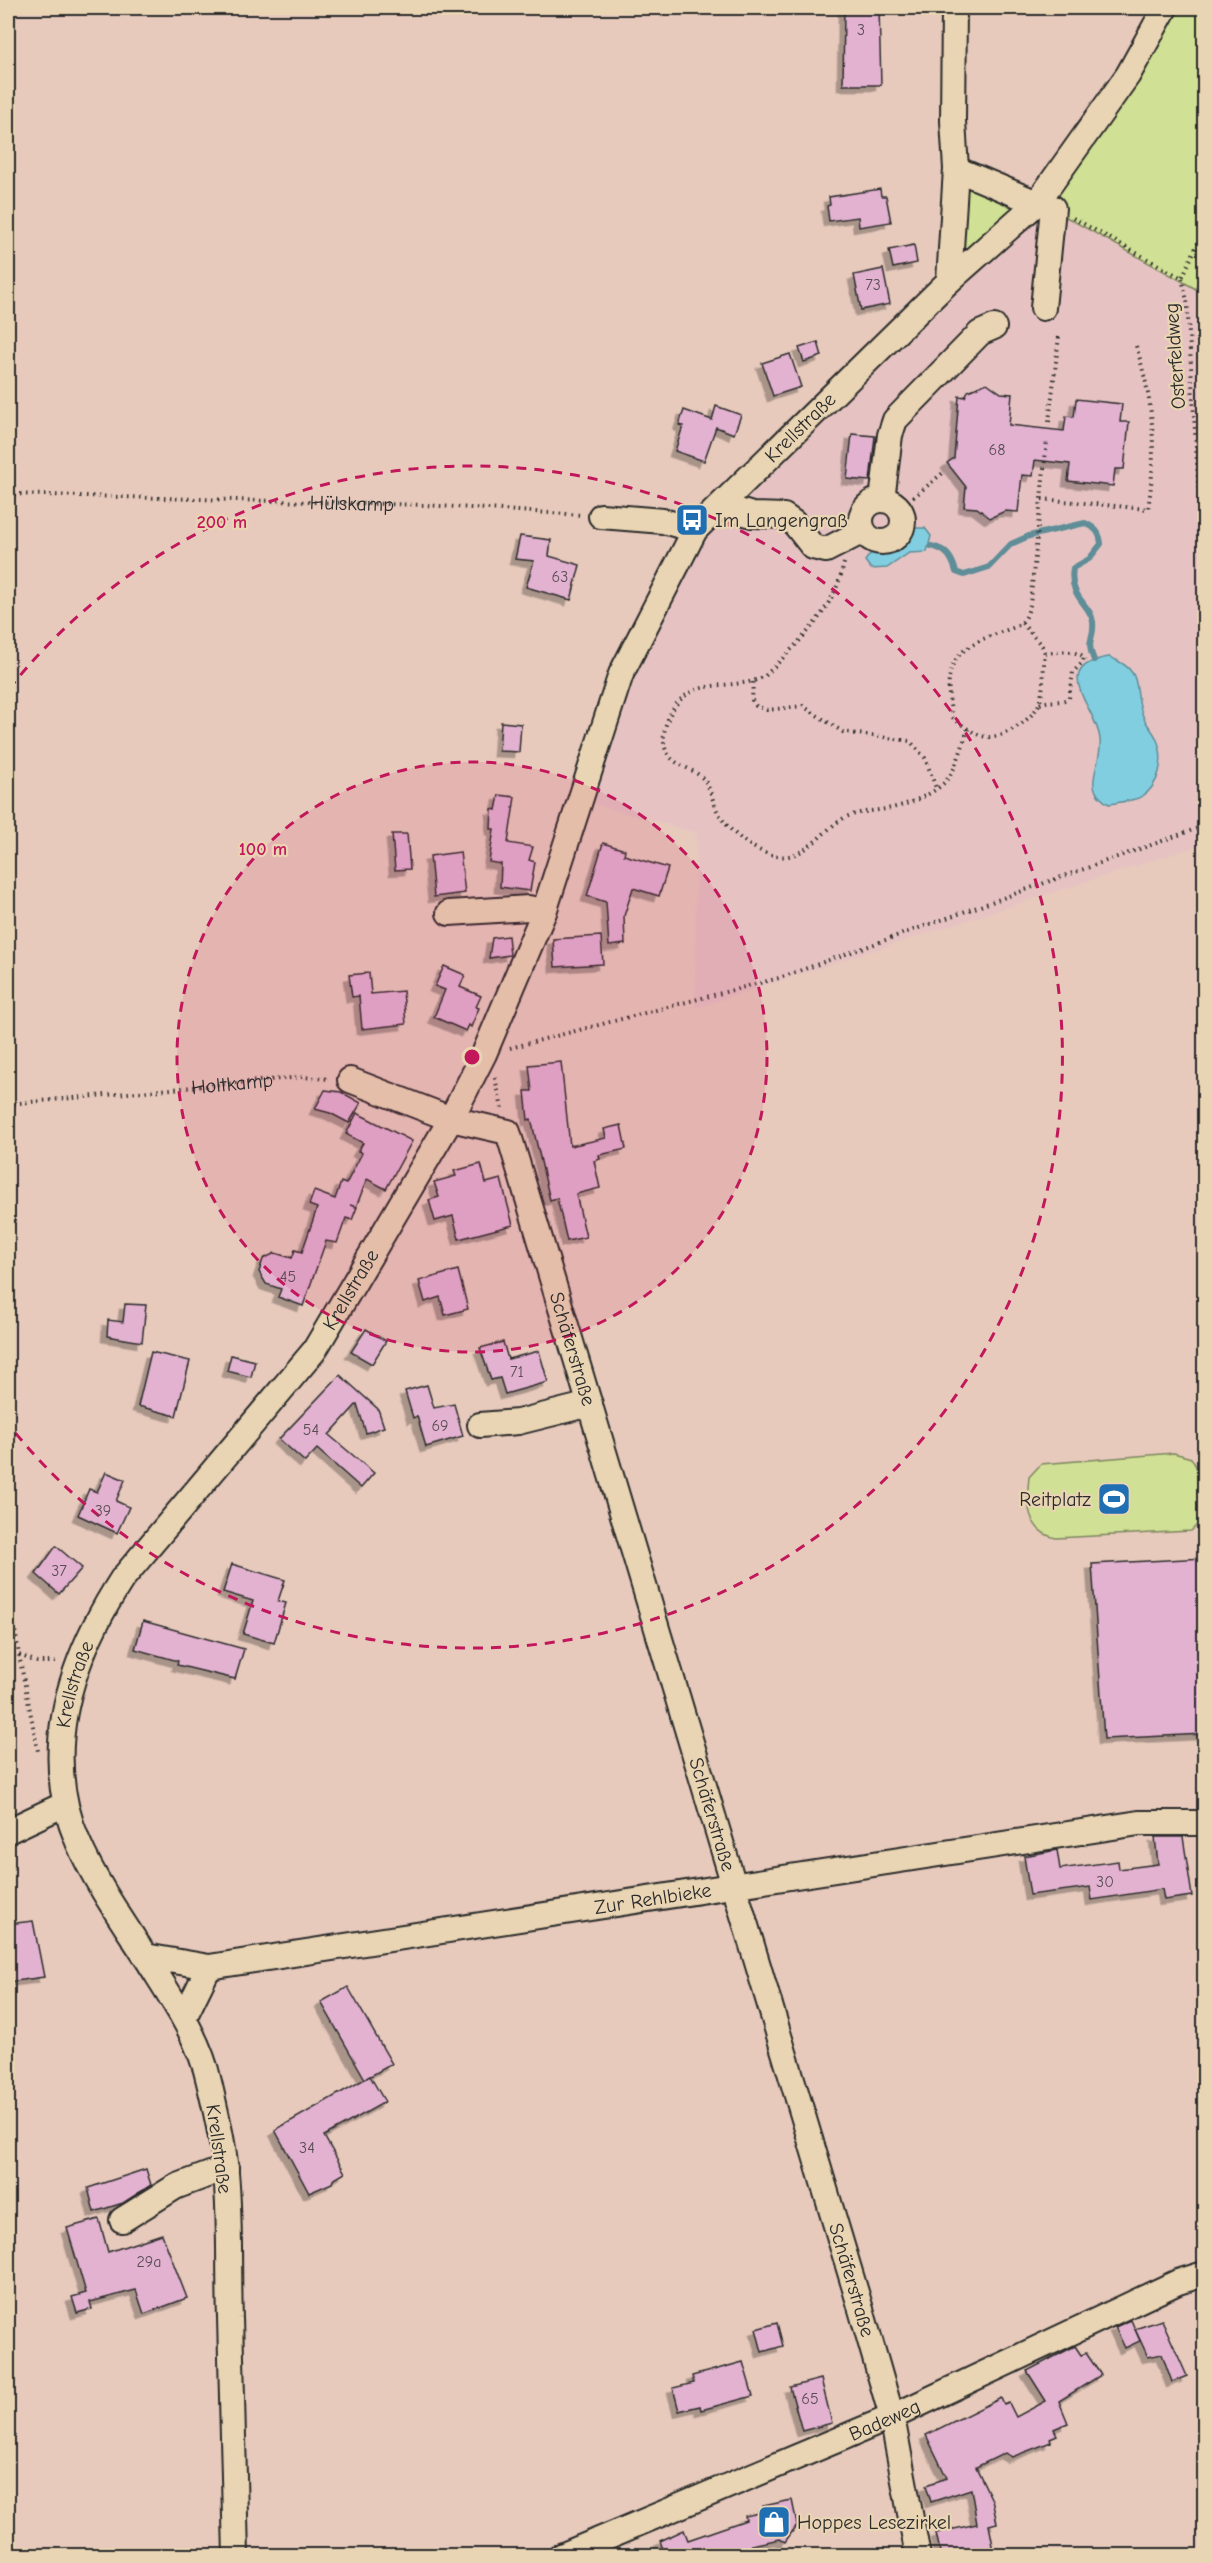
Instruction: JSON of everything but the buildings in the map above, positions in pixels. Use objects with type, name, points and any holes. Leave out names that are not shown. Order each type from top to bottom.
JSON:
[{"type":"street","points":[[949,280],[956,170],[953,121],[954,8]]},
{"type":"street","name":"Krellstraße","points":[[236,2556],[225,2168],[208,2077],[184,2018],[93,1873],[78,1842],[65,1804],[60,1773],[61,1742],[71,1684],[80,1656],[98,1617],[122,1579],[314,1351],[451,1119],[484,1054],[544,912],[621,674],[695,530],[722,506],[949,280],[1045,205],[1128,75],[1165,8]]},
{"type":"street","points":[[956,170],[1045,205],[1043,308]]},
{"type":"street","points":[[890,505],[870,503],[861,515],[862,531],[872,541],[885,543],[897,537],[903,525],[890,505],[890,435],[895,420],[980,333],[994,327]]},
{"type":"street","points":[[722,506],[752,515],[784,516],[794,523],[801,535],[813,547],[826,550],[862,531]]},
{"type":"street","points":[[601,516],[663,521],[695,530]]},
{"type":"street","points":[[449,912],[529,908],[544,912]]},
{"type":"street","points":[[350,1080],[451,1119],[508,1132]]},
{"type":"street","name":"Schäferstraße","points":[[508,1132],[892,2417],[918,2556]]},
{"type":"street","points":[[480,1425],[518,1422],[590,1404]]},
{"type":"street","points":[[8,1831],[65,1804]]},
{"type":"street","name":"Zur Rehlbieke","points":[[145,1956],[209,1967],[1139,1822],[1204,1823]]},
{"type":"street","points":[[184,2018],[209,1967]]},
{"type":"street","points":[[122,2220],[175,2187],[225,2168]]},
{"type":"street","name":"Badeweg","points":[[561,2556],[892,2417],[1178,2282],[1204,2274]]},
{"type":"path","name":"Osterfeldweg","points":[[1045,205],[1182,278]]},
{"type":"path","name":"Osterfeldweg","points":[[1204,230],[1182,278],[1187,301],[1204,576]]},
{"type":"path","points":[[1049,423],[1059,336]]},
{"type":"path","points":[[1042,499],[1148,509],[1153,409],[1136,346]]},
{"type":"path","points":[[1022,623],[1045,652],[1040,704],[1030,719],[989,737],[968,729],[952,717],[948,681],[950,665],[962,650],[1022,623],[1030,604],[1047,440]]},
{"type":"path","points":[[890,505],[944,472]]},
{"type":"path","name":"Hülskamp","points":[[8,494],[424,505],[601,516]]},
{"type":"path","points":[[840,544],[844,560],[841,576],[827,610],[765,676],[753,682],[715,683],[696,689],[680,700],[669,715],[664,729],[665,746],[670,758],[705,780],[716,809],[726,826],[765,853],[775,856],[800,853],[843,818],[912,801],[936,788],[952,772],[968,729]]},
{"type":"path","points":[[1040,704],[1046,701],[1064,702],[1069,698],[1073,672],[1083,662],[1084,657],[1078,653],[1066,651],[1045,652]]},
{"type":"path","points":[[753,682],[752,700],[756,706],[767,710],[803,706],[843,732],[910,741],[926,758],[936,788]]},
{"type":"path","points":[[508,1132],[494,1074],[484,1054],[779,978],[1204,826]]},
{"type":"path","name":"Holtkamp","points":[[8,1104],[302,1077],[350,1080]]},
{"type":"path","points":[[8,1584],[19,1655],[40,1760]]},
{"type":"path","points":[[19,1655],[37,1662],[59,1662],[80,1656]]},
{"type":"shaded area","points":[[1039,202],[1196,289],[1204,449],[1204,844],[695,1008],[696,833],[586,802],[623,675],[699,534]]},
{"type":"green space","points":[[1172,8],[1204,8],[1204,266],[1201,267],[1196,289],[1039,202],[959,285],[960,168],[1039,201]]},
{"type":"green space","name":"Reitplatz","points":[[1174,1453],[1191,1458],[1197,1468],[1201,1521],[1191,1531],[1056,1538],[1046,1535],[1039,1529],[1030,1515],[1029,1477],[1041,1464]]},
{"type":"water","points":[[915,528],[925,528],[931,536],[927,552],[909,553],[887,568],[871,569],[865,561],[870,554],[883,554],[903,547]]},
{"type":"water","points":[[1109,657],[1121,662],[1133,674],[1143,716],[1156,737],[1161,755],[1157,779],[1147,792],[1141,797],[1109,804],[1095,791],[1094,776],[1100,739],[1080,690],[1078,679],[1081,670],[1091,662]]},
{"type":"waterway","points":[[931,546],[944,552],[953,562],[956,572],[964,575],[989,567],[1011,544],[1029,536],[1085,523],[1092,527],[1097,531],[1101,544],[1089,559],[1073,568],[1072,578],[1077,594],[1093,622],[1090,648],[1094,660]]},
{"type":"place","name":"Im Langengraß","points":[[692,520]]},
{"type":"place","name":"Reitplatz","points":[[1114,1499]]},
{"type":"place","name":"Hoppes Lesezirkel","points":[[774,2522]]}]
